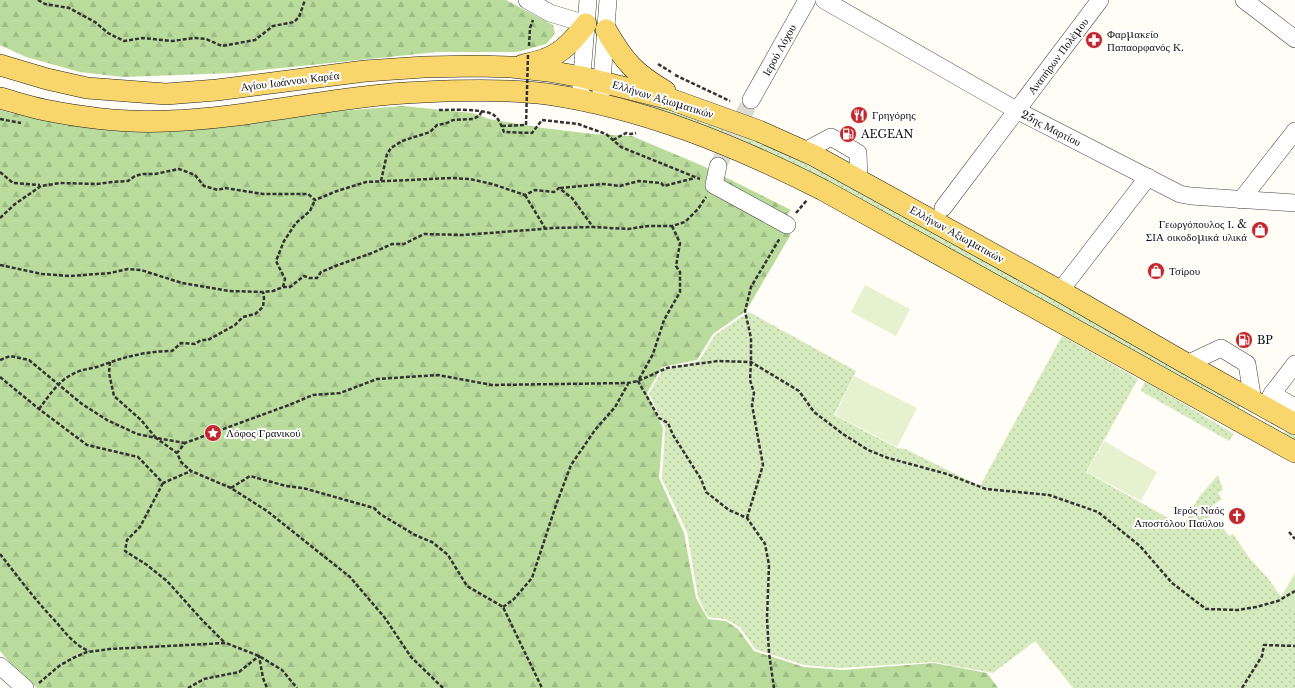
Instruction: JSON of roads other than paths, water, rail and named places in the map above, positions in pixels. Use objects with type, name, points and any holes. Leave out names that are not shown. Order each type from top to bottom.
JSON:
[{"type":"main road","points":[[511,67],[546,59],[575,38],[586,24]]},
{"type":"main road","points":[[606,30],[627,63],[641,76],[689,105]]},
{"type":"main road","name":"Αγίου Ιωάννου Καρέα","points":[[0,65],[47,79],[87,88],[166,94],[217,90],[365,72],[424,67],[511,67],[548,71],[602,82]]},
{"type":"main road","name":"Ελλήνων Αξιωματικών","points":[[602,82],[689,105],[759,131],[805,151],[1060,291],[1187,364],[1263,401],[1295,424]]},
{"type":"main road","points":[[0,98],[43,110],[84,117],[117,120],[167,121],[219,117],[366,96],[423,92],[509,91],[545,94],[590,102]]},
{"type":"main road","name":"Ελλήνων Αξιωματικών","points":[[590,102],[672,125],[747,153],[823,190],[1295,452]]},
{"type":"street","points":[[588,0],[582,77],[590,102]]},
{"type":"street","points":[[590,102],[602,82],[608,0]]},
{"type":"street","name":"Ιερού Λόχου","points":[[751,100],[807,0]]},
{"type":"street","name":"25ης Μαρτίου","points":[[824,0],[1018,111],[1185,195],[1295,203]]},
{"type":"street","name":"Αναπήρων Πολέμου","points":[[943,208],[1018,111],[1100,0]]},
{"type":"street","points":[[1244,0],[1295,39]]},
{"type":"street","points":[[533,3],[550,13],[586,24]]},
{"type":"street","points":[[1241,200],[1295,132]]},
{"type":"street","points":[[718,166],[714,185],[787,225]]},
{"type":"street","points":[[1060,291],[1148,177]]},
{"type":"street","points":[[1187,364],[1221,348],[1247,364],[1263,401],[1295,364]]},
{"type":"street","name":"Ελλήνων Αξιωματικών","points":[[1263,401],[1295,407]]},
{"type":"street","points":[[0,666],[31,686]]},
{"type":"street","points":[[0,669],[9,688]]},
{"type":"tunnel","points":[[718,166],[751,100]]},
{"type":"place","name":"Φαρμακείο Παπαορφανός Κ.","points":[[1094,40]]},
{"type":"place","name":"Γρηγόρης","points":[[859,115]]},
{"type":"place","name":"AEGEAN","points":[[848,134]]},
{"type":"place","name":"Γεωργόπουλος Ι. & ΣΙΑ οικοδομικά υλικά","points":[[1260,230]]},
{"type":"place","name":"Τσίρου","points":[[1156,271]]},
{"type":"place","name":"BP","points":[[1244,340]]},
{"type":"place","name":"Λόφος Γρανικού","points":[[213,433]]},
{"type":"place","name":"Ιερός Ναός Αποστόλου Παύλου","points":[[1237,516]]}]
